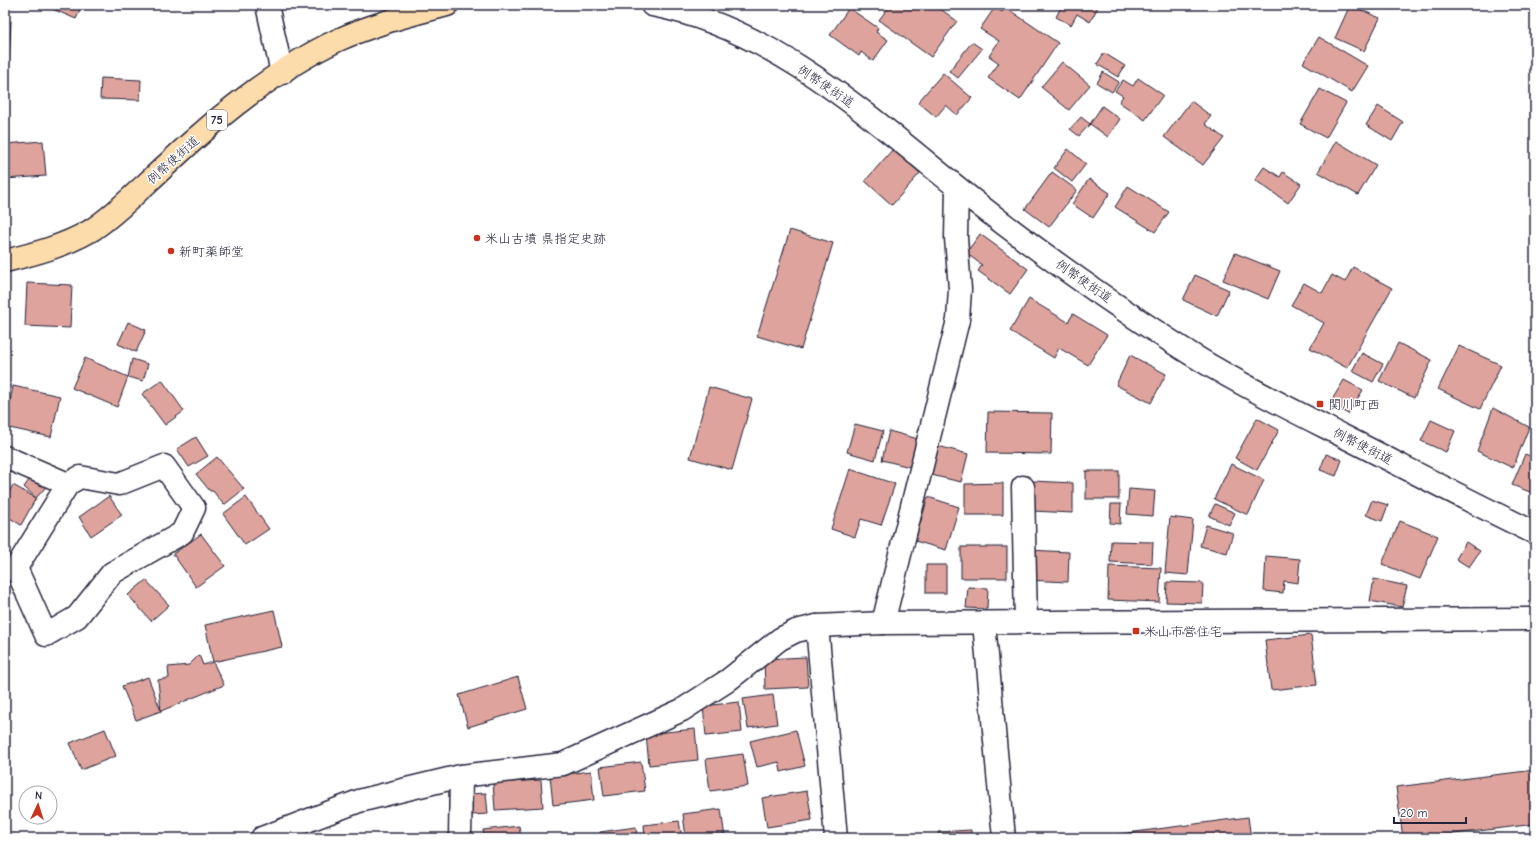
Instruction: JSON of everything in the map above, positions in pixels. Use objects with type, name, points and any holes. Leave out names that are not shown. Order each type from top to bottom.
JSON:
[{"type":"main road","name":"例幣使街道","points":[[5,261],[59,245],[90,230],[114,213],[211,125],[247,96],[311,54],[338,40],[371,27],[447,5]]},
{"type":"street","points":[[267,5],[282,73]]},
{"type":"street","name":"例幣使街道","points":[[652,5],[704,18],[755,42],[807,72],[863,110],[957,188],[1073,273],[1160,334],[1246,387],[1535,533]]},
{"type":"street","points":[[883,623],[958,320],[960,289],[956,238],[957,188]]},
{"type":"street","points":[[5,457],[68,484]]},
{"type":"street","points":[[164,466],[194,508],[182,533],[112,573],[77,617],[46,635],[16,568],[68,484],[80,477],[119,484],[164,466]]},
{"type":"street","points":[[1023,488],[1026,622]]},
{"type":"street","points":[[262,838],[359,801],[461,776],[563,764],[682,710],[727,681],[780,639],[796,631],[817,626],[883,623],[1535,619]]},
{"type":"street","points":[[984,623],[1004,838]]},
{"type":"street","points":[[817,626],[836,838]]},
{"type":"street","points":[[460,838],[461,776]]},
{"type":"building","points":[[43,5],[82,5],[76,19]]},
{"type":"building","points":[[890,5],[935,5],[957,21],[931,57],[879,20]]},
{"type":"building","points":[[1062,5],[1099,5],[1090,22],[1077,14],[1071,25],[1056,17]]},
{"type":"building","points":[[1350,5],[1380,18],[1364,51],[1335,38]]},
{"type":"building","points":[[995,7],[1002,12],[1005,7],[1058,43],[1020,100],[988,78],[999,63],[989,56],[999,41],[980,29]]},
{"type":"building","points":[[849,8],[878,28],[876,32],[888,40],[873,61],[861,52],[859,56],[830,35]]},
{"type":"building","points":[[5,21],[11,21],[8,82],[5,82]]},
{"type":"building","points":[[1319,37],[1368,66],[1352,92],[1303,63]]},
{"type":"building","points":[[972,42],[982,49],[958,78],[949,71]]},
{"type":"building","points":[[1104,53],[1125,66],[1118,77],[1097,64]]},
{"type":"building","points":[[1062,62],[1090,85],[1069,110],[1041,87]]},
{"type":"building","points":[[1103,72],[1119,82],[1112,92],[1097,83]]},
{"type":"building","points":[[943,73],[972,98],[957,115],[946,105],[936,117],[918,102]]},
{"type":"building","points":[[101,78],[141,80],[140,100],[100,99]]},
{"type":"building","points":[[1138,78],[1163,95],[1145,120],[1119,102],[1123,96],[1115,91],[1123,80],[1133,86]]},
{"type":"building","points":[[1320,89],[1346,103],[1326,138],[1300,124]]},
{"type":"building","points":[[1191,101],[1211,116],[1205,124],[1224,138],[1203,165],[1164,137]]},
{"type":"building","points":[[1102,106],[1120,119],[1108,137],[1090,124]]},
{"type":"building","points":[[1378,106],[1403,122],[1392,141],[1366,125]]},
{"type":"building","points":[[1081,117],[1090,124],[1079,136],[1070,129]]},
{"type":"building","points":[[43,141],[46,176],[5,179],[5,144]]},
{"type":"building","points":[[1336,141],[1376,165],[1358,195],[1318,172]]},
{"type":"building","points":[[893,149],[920,173],[892,205],[865,181]]},
{"type":"building","points":[[1068,149],[1086,164],[1072,182],[1054,168]]},
{"type":"building","points":[[1264,167],[1280,177],[1283,172],[1301,184],[1288,203],[1255,180]]},
{"type":"building","points":[[1052,172],[1077,190],[1049,227],[1025,209]]},
{"type":"building","points":[[1089,179],[1110,193],[1093,218],[1072,204]]},
{"type":"building","points":[[1128,186],[1169,212],[1155,232],[1115,207]]},
{"type":"building","points":[[790,230],[833,243],[801,349],[757,336]]},
{"type":"building","points":[[980,234],[1028,269],[1010,294],[978,271],[982,265],[966,253]]},
{"type":"building","points":[[1235,253],[1280,271],[1268,299],[1223,280]]},
{"type":"building","points":[[1353,267],[1392,288],[1347,368],[1310,348],[1324,323],[1291,305],[1304,283],[1322,293],[1332,275],[1345,282]]},
{"type":"building","points":[[1195,275],[1229,290],[1217,316],[1183,300]]},
{"type":"building","points":[[27,283],[72,285],[70,328],[25,326]]},
{"type":"building","points":[[1029,299],[1068,322],[1073,314],[1107,335],[1088,365],[1059,348],[1054,358],[1010,331]]},
{"type":"building","points":[[128,322],[146,330],[136,352],[118,344]]},
{"type":"building","points":[[1398,343],[1432,360],[1414,398],[1379,381]]},
{"type":"building","points":[[1459,346],[1501,365],[1480,409],[1438,389]]},
{"type":"building","points":[[1362,353],[1383,364],[1373,382],[1352,371]]},
{"type":"building","points":[[1130,355],[1166,374],[1151,403],[1116,385]]},
{"type":"building","points":[[85,358],[128,377],[117,407],[72,388]]},
{"type":"building","points":[[132,359],[148,364],[143,381],[128,377]]},
{"type":"building","points":[[162,380],[184,411],[165,425],[142,394]]},
{"type":"building","points":[[1344,380],[1363,390],[1348,414],[1330,403]]},
{"type":"building","points":[[13,386],[60,396],[51,437],[5,427]]},
{"type":"building","points":[[709,387],[752,399],[732,470],[690,458]]},
{"type":"building","points":[[1493,408],[1529,427],[1513,468],[1477,451]]},
{"type":"building","points":[[988,412],[1052,413],[1051,454],[987,453]]},
{"type":"building","points":[[1257,418],[1279,430],[1257,470],[1235,458]]},
{"type":"building","points":[[1431,420],[1455,431],[1446,452],[1421,441]]},
{"type":"building","points":[[855,424],[883,431],[875,460],[847,452]]},
{"type":"building","points":[[889,431],[918,439],[910,467],[882,460]]},
{"type":"building","points":[[196,437],[208,456],[189,467],[177,449]]},
{"type":"building","points":[[934,445],[968,454],[961,482],[927,474]]},
{"type":"building","points":[[1326,454],[1342,460],[1336,476],[1320,470]]},
{"type":"building","points":[[1525,454],[1535,458],[1535,494],[1512,485]]},
{"type":"building","points":[[217,457],[244,489],[224,505],[213,491],[210,491],[196,474]]},
{"type":"building","points":[[1231,464],[1264,480],[1248,515],[1214,499]]},
{"type":"building","points":[[850,469],[895,484],[881,525],[861,519],[855,537],[831,529]]},
{"type":"building","points":[[1086,471],[1119,471],[1119,499],[1086,499]]},
{"type":"building","points":[[32,476],[46,487],[36,498],[24,487]]},
{"type":"building","points":[[1033,481],[1073,483],[1073,513],[1032,511]]},
{"type":"building","points":[[1003,483],[1003,515],[965,515],[965,484]]},
{"type":"building","points":[[13,485],[36,498],[21,525],[5,515],[5,499]]},
{"type":"building","points":[[1129,489],[1155,491],[1153,516],[1127,514]]},
{"type":"building","points":[[109,496],[122,515],[91,536],[79,517]]},
{"type":"building","points":[[246,497],[269,529],[245,545],[223,514]]},
{"type":"building","points":[[928,497],[959,507],[946,550],[915,541]]},
{"type":"building","points":[[1372,500],[1388,505],[1382,521],[1366,515]]},
{"type":"building","points":[[1111,504],[1121,504],[1120,524],[1110,523]]},
{"type":"building","points":[[1215,504],[1235,513],[1229,525],[1209,516]]},
{"type":"building","points":[[1170,517],[1193,520],[1188,575],[1165,573]]},
{"type":"building","points":[[1400,521],[1438,536],[1420,579],[1382,564]]},
{"type":"building","points":[[1206,525],[1233,533],[1227,553],[1200,546]]},
{"type":"building","points":[[201,534],[225,566],[196,587],[173,554]]},
{"type":"building","points":[[1111,541],[1153,542],[1152,564],[1110,562]]},
{"type":"building","points":[[1466,542],[1480,551],[1469,567],[1456,559]]},
{"type":"building","points":[[961,547],[1007,547],[1007,578],[961,578]]},
{"type":"building","points":[[1028,550],[1069,552],[1068,582],[1027,580]]},
{"type":"building","points":[[1266,556],[1300,559],[1298,583],[1284,581],[1283,593],[1264,591]]},
{"type":"building","points":[[926,565],[946,565],[946,593],[926,593]]},
{"type":"building","points":[[1109,566],[1161,568],[1159,602],[1108,600]]},
{"type":"building","points":[[1374,579],[1407,586],[1402,607],[1370,601]]},
{"type":"building","points":[[146,580],[169,605],[151,621],[128,595]]},
{"type":"building","points":[[1167,582],[1203,583],[1202,603],[1166,602]]},
{"type":"building","points":[[968,587],[988,588],[987,609],[966,608]]},
{"type":"building","points":[[274,610],[282,647],[213,662],[205,625]]},
{"type":"building","points":[[1311,635],[1317,685],[1271,690],[1265,640]]},
{"type":"building","points":[[199,655],[203,665],[213,662],[224,685],[161,711],[158,680],[169,678],[168,667],[189,665]]},
{"type":"building","points":[[806,657],[808,687],[765,689],[764,659]]},
{"type":"building","points":[[148,677],[161,711],[136,720],[122,686]]},
{"type":"building","points":[[518,677],[527,709],[468,727],[459,695]]},
{"type":"building","points":[[773,695],[777,724],[748,728],[743,699]]},
{"type":"building","points":[[739,702],[742,732],[706,736],[703,706]]},
{"type":"building","points":[[105,729],[116,756],[81,770],[70,743]]},
{"type":"building","points":[[695,729],[698,760],[649,765],[646,734]]},
{"type":"building","points":[[796,730],[805,766],[781,772],[779,762],[757,767],[750,741]]},
{"type":"building","points":[[743,754],[748,786],[710,791],[706,759]]},
{"type":"building","points":[[641,762],[645,791],[604,796],[600,767]]},
{"type":"building","points":[[1535,770],[1535,824],[1422,838],[1403,838],[1396,787]]},
{"type":"building","points":[[591,771],[594,800],[553,805],[550,776]]},
{"type":"building","points":[[541,780],[543,807],[495,810],[493,783]]},
{"type":"building","points":[[807,791],[812,820],[767,827],[762,798]]},
{"type":"building","points":[[486,793],[488,814],[471,815],[469,794]]},
{"type":"building","points":[[721,809],[725,838],[686,838],[683,814]]},
{"type":"building","points":[[1248,817],[1251,838],[1090,838]]},
{"type":"building","points":[[679,821],[682,838],[645,838],[644,825]]},
{"type":"building","points":[[519,826],[521,838],[484,838],[483,830]]},
{"type":"building","points":[[636,827],[637,838],[601,838],[600,832]]},
{"type":"building","points":[[971,830],[971,838],[939,838],[938,832]]},
{"type":"building","points":[[595,835],[596,838],[570,838]]},
{"type":"place","name":"米山古墳 県指定史跡","points":[[477,238]]},
{"type":"place","name":"新町薬師堂","points":[[171,251]]},
{"type":"place","name":"関川町西","points":[[1320,404]]},
{"type":"place","name":"米山市営住宅","points":[[1136,631]]}]
